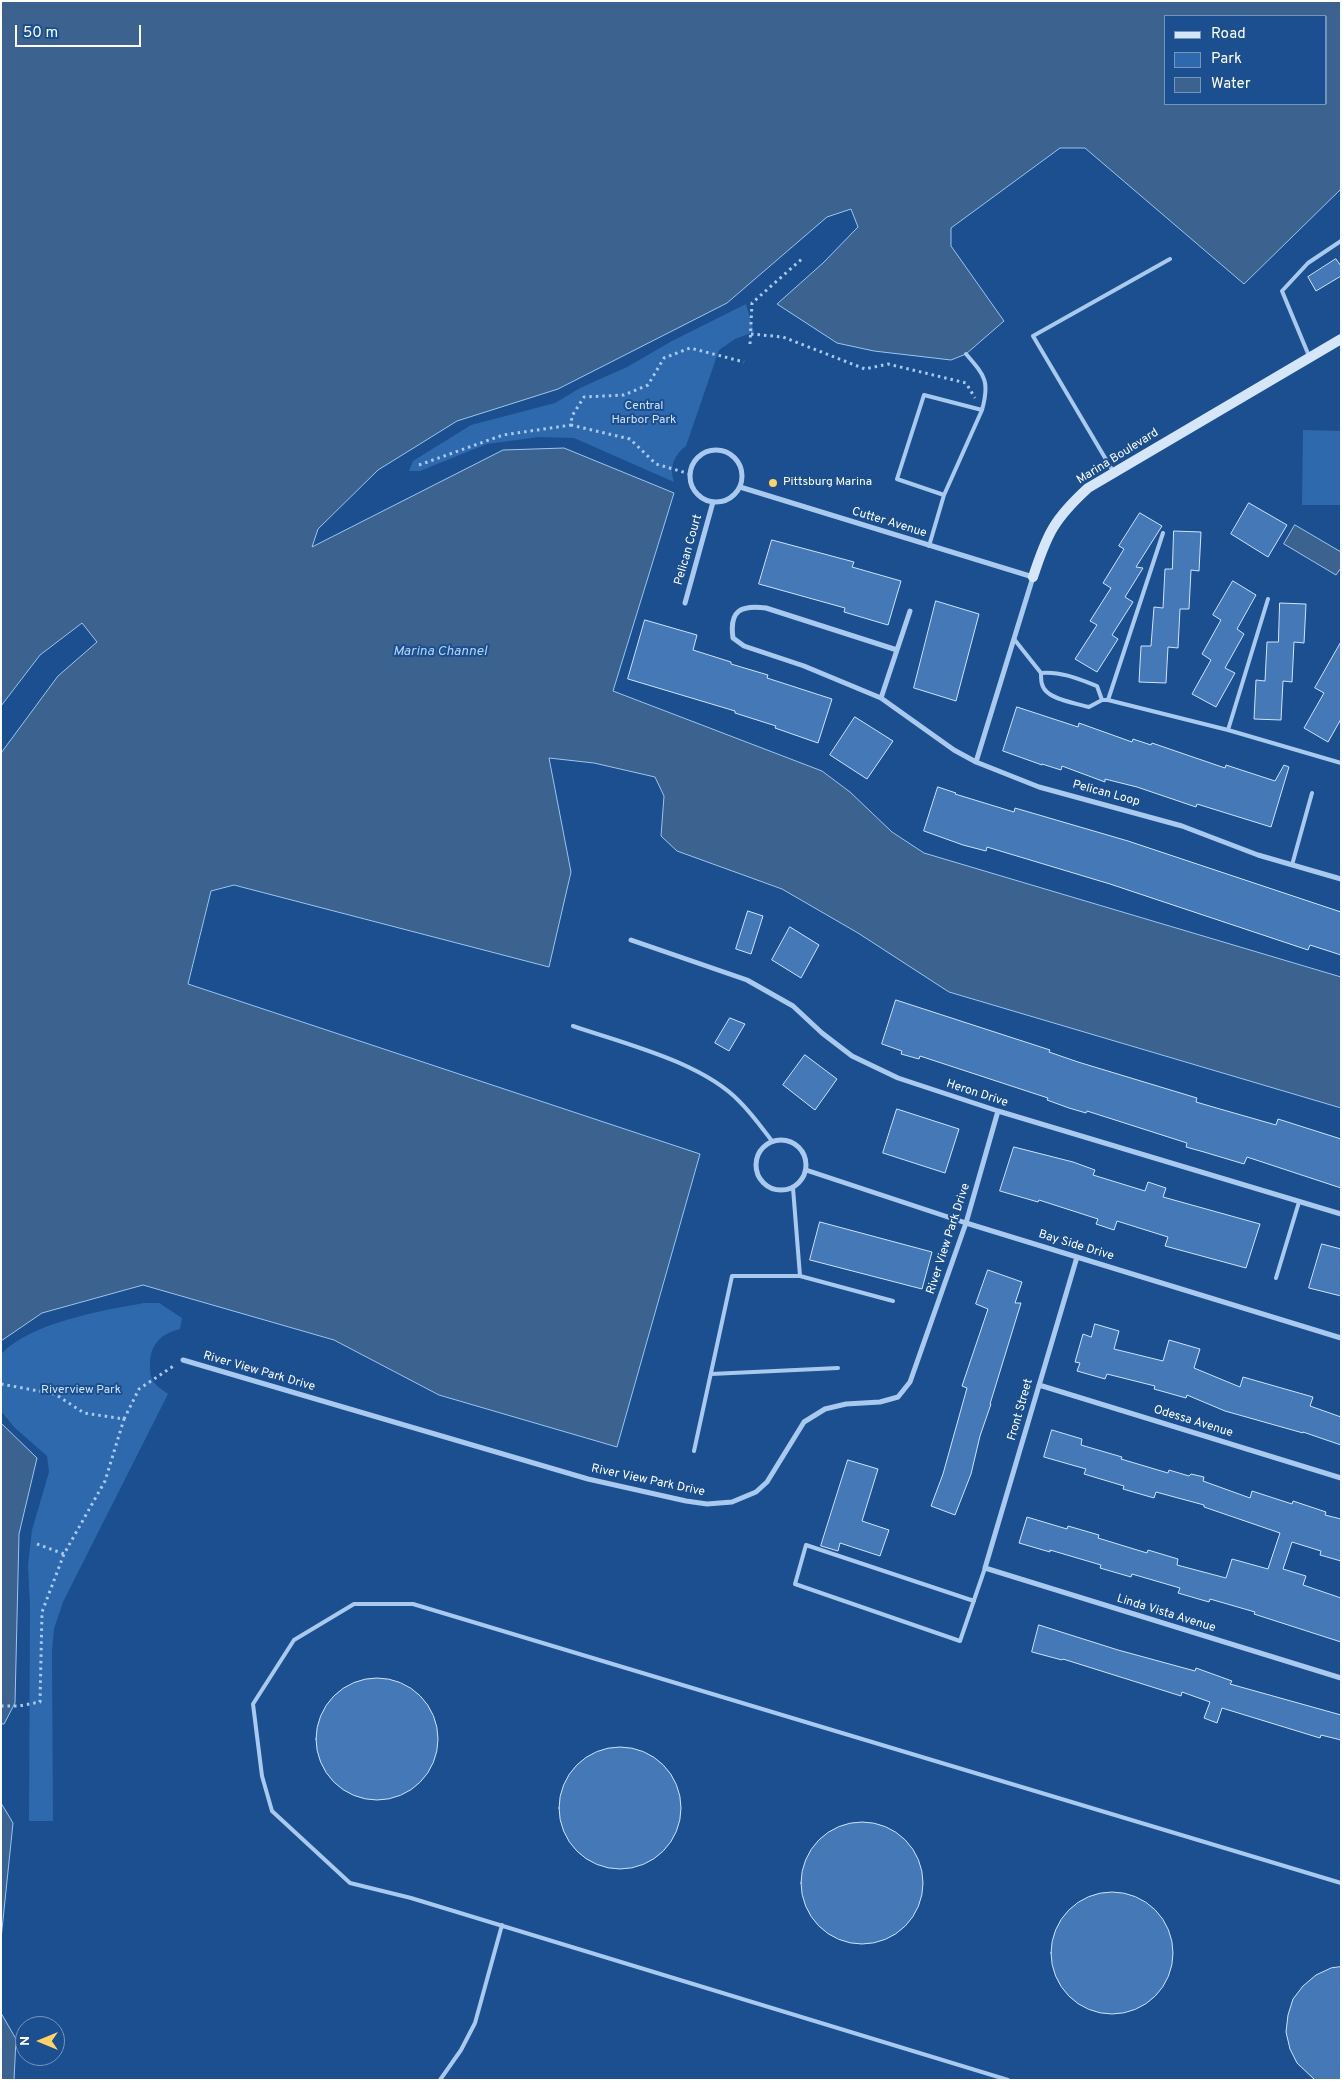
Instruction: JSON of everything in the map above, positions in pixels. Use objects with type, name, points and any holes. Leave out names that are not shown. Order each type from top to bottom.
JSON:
[{"type":"street","name":"Marina Boulevard","points":[[976,762],[1046,537],[1067,507],[1088,488],[1341,339]]},
{"type":"street","points":[[717,450],[727,452],[735,458],[740,467],[742,477],[740,487],[726,500],[713,502],[699,496],[690,482],[690,474],[696,459],[702,454],[717,450]]},
{"type":"street","name":"Cutter Avenue","points":[[740,487],[1033,577]]},
{"type":"street","name":"Pelican Court","points":[[685,603],[713,502]]},
{"type":"street","name":"Pelican Loop","points":[[897,650],[766,608],[751,606],[740,610],[733,618],[733,638],[744,646],[804,666],[881,698],[954,750],[976,762],[1039,787],[1182,826],[1258,855],[1341,879]]},
{"type":"street","points":[[881,698],[910,611]]},
{"type":"street","name":"Heron Drive","points":[[631,940],[747,980],[793,1006],[822,1033],[852,1056],[898,1078],[998,1111],[1341,1214]]},
{"type":"street","name":"River View Park Drive","points":[[184,1360],[588,1479],[686,1501],[707,1504],[732,1502],[756,1492],[767,1482],[804,1422],[826,1409],[846,1404],[880,1402],[898,1397],[910,1382],[966,1223],[998,1111]]},
{"type":"street","points":[[772,1141],[788,1141],[797,1146],[804,1155],[806,1170],[803,1178],[794,1188],[783,1191],[771,1189],[763,1183],[756,1172],[756,1159],[759,1153],[772,1141]]},
{"type":"street","name":"Bay Side Drive","points":[[806,1170],[966,1223],[1341,1338]]},
{"type":"street","name":"Front Street","points":[[985,1568],[1077,1257]]},
{"type":"street","name":"Odessa Avenue","points":[[1039,1385],[1341,1478]]},
{"type":"street","name":"Linda Vista Avenue","points":[[985,1568],[1341,1678]]},
{"type":"lane","points":[[1310,357],[1282,291],[1308,263],[1341,242]]},
{"type":"lane","points":[[1114,473],[1033,336],[1170,259]]},
{"type":"lane","points":[[929,546],[944,494],[982,410],[986,394],[984,375],[966,354]]},
{"type":"lane","points":[[944,494],[897,480],[924,394],[982,410]]},
{"type":"lane","points":[[1108,700],[1163,533]]},
{"type":"lane","points":[[1228,730],[1268,599]]},
{"type":"lane","points":[[1014,638],[1041,673],[1041,684],[1047,692],[1069,702],[1089,707],[1102,700],[1108,700],[1228,730],[1341,763]]},
{"type":"lane","points":[[1041,673],[1058,674],[1097,686],[1102,700]]},
{"type":"lane","points":[[1292,865],[1312,793]]},
{"type":"lane","points":[[573,1026],[686,1065],[722,1087],[740,1101],[772,1141]]},
{"type":"lane","points":[[794,1188],[800,1276]]},
{"type":"lane","points":[[1276,1278],[1299,1202]]},
{"type":"lane","points":[[694,1451],[732,1276],[800,1276],[893,1301]]},
{"type":"lane","points":[[711,1374],[838,1368]]},
{"type":"lane","points":[[974,1601],[806,1546],[795,1584],[960,1641],[974,1601],[985,1568]]},
{"type":"lane","points":[[1008,2080],[412,1898],[350,1883],[272,1811],[262,1776],[253,1704],[294,1640],[354,1604],[413,1604],[1341,1883]]},
{"type":"lane","points":[[440,2080],[461,2050],[475,2023],[502,1926]]},
{"type":"path","points":[[750,344],[752,303],[804,257]]},
{"type":"path","points":[[751,334],[783,337],[865,368],[888,364],[966,383],[982,410]]},
{"type":"path","points":[[571,425],[572,416],[584,397],[624,395],[648,385],[664,358],[690,348],[744,362]]},
{"type":"path","points":[[419,465],[504,435],[571,425],[630,439],[656,464],[690,474]]},
{"type":"path","points":[[1,1706],[19,1706],[40,1702],[42,1612],[64,1554],[105,1481],[124,1419],[140,1389],[184,1360]]},
{"type":"path","points":[[1,1384],[55,1394],[84,1413],[124,1419]]},
{"type":"path","points":[[37,1544],[64,1554]]},
{"type":"green space","name":"Central Harbor Park","points":[[746,304],[754,332],[735,339],[719,350],[686,446],[678,453],[672,466],[674,482],[574,438],[539,437],[487,444],[420,471],[409,471],[413,461],[471,425],[555,403],[580,388],[627,367],[672,341]]},
{"type":"green space","points":[[1303,430],[1341,431],[1341,505],[1302,505]]},
{"type":"green space","name":"Riverview Park","points":[[144,1303],[159,1303],[182,1318],[180,1329],[162,1337],[154,1346],[150,1358],[152,1379],[156,1385],[168,1394],[63,1602],[54,1629],[52,1652],[53,1821],[29,1821],[30,1606],[28,1565],[32,1530],[49,1472],[47,1456],[14,1427],[1,1411],[1,1354],[14,1343],[48,1326],[88,1314]]},
{"type":"water","name":"Marina Channel","points":[[1,1],[1341,1],[1341,189],[1244,284],[1085,148],[1060,148],[951,228],[951,246],[1004,321],[966,354],[951,360],[874,351],[837,343],[777,304],[823,263],[858,227],[851,209],[827,217],[727,303],[558,389],[457,421],[378,470],[318,529],[312,547],[503,450],[564,448],[674,493],[613,691],[822,771],[850,792],[892,832],[924,853],[1341,977],[1341,1108],[949,992],[858,933],[782,889],[677,851],[661,836],[664,796],[655,777],[594,763],[549,758],[571,872],[549,967],[234,885],[211,891],[188,984],[700,1154],[617,1447],[439,1395],[334,1340],[143,1285],[42,1313],[1,1341],[1,753],[58,676],[97,642],[82,623],[40,655],[1,706]]},
{"type":"water","points":[[1295,525],[1341,552],[1341,568],[1336,575],[1284,544]]},
{"type":"water","points":[[1,1423],[37,1458],[19,1534],[15,1703],[4,1724],[1,1724]]},
{"type":"water","points":[[1,1803],[13,1823],[1,1939]]},
{"type":"water","points":[[1,2013],[15,2037],[15,2060],[14,2080],[1,2080]]},
{"type":"building","points":[[1336,259],[1341,266],[1341,276],[1316,291],[1308,277]]},
{"type":"building","points":[[1249,503],[1287,525],[1268,557],[1231,534]]},
{"type":"building","points":[[1140,513],[1162,526],[1136,567],[1143,568],[1125,597],[1133,602],[1112,635],[1118,639],[1097,672],[1075,659],[1097,625],[1090,621],[1111,588],[1103,583],[1124,549],[1119,546]]},
{"type":"building","points":[[1174,531],[1201,532],[1199,571],[1191,570],[1189,609],[1180,609],[1178,648],[1168,647],[1166,683],[1139,682],[1141,646],[1151,646],[1154,607],[1163,608],[1165,569],[1172,569]]},
{"type":"building","points":[[772,540],[854,562],[852,567],[901,581],[888,625],[844,612],[845,608],[759,584]]},
{"type":"building","points":[[1233,581],[1256,595],[1237,629],[1244,634],[1225,668],[1235,673],[1216,707],[1192,694],[1211,660],[1202,654],[1221,620],[1213,615]]},
{"type":"building","points":[[936,601],[979,614],[956,701],[914,688]]},
{"type":"building","points":[[1280,603],[1306,604],[1304,643],[1294,642],[1292,682],[1283,681],[1281,720],[1254,719],[1256,680],[1265,681],[1267,642],[1278,642]]},
{"type":"building","points":[[645,620],[697,635],[693,650],[768,675],[767,678],[832,699],[818,743],[775,728],[776,726],[735,713],[735,711],[628,679]]},
{"type":"building","points":[[1341,642],[1341,719],[1328,742],[1304,728],[1324,693],[1315,688]]},
{"type":"building","points":[[1017,707],[1078,727],[1079,723],[1132,742],[1133,739],[1151,745],[1152,743],[1225,768],[1226,765],[1275,781],[1284,765],[1289,767],[1271,827],[1197,804],[1196,807],[1137,787],[1105,779],[1105,782],[1062,766],[1061,770],[1042,765],[1003,751]]},
{"type":"building","points":[[855,717],[893,741],[867,779],[830,755]]},
{"type":"building","points":[[938,787],[1014,812],[1015,808],[1128,841],[1341,912],[1341,955],[1310,945],[1308,950],[1110,884],[987,847],[986,851],[963,845],[924,831]]},
{"type":"building","points":[[748,911],[763,916],[751,954],[736,949]]},
{"type":"building","points":[[790,927],[819,945],[801,978],[772,960]]},
{"type":"building","points":[[896,1000],[1050,1050],[1049,1052],[1078,1062],[1197,1098],[1196,1102],[1276,1125],[1278,1119],[1341,1139],[1341,1188],[1247,1157],[1244,1164],[1186,1147],[1187,1143],[1087,1111],[1086,1113],[1069,1108],[1047,1100],[1048,1098],[920,1056],[919,1059],[901,1054],[902,1051],[882,1044]]},
{"type":"building","points":[[730,1018],[745,1024],[729,1051],[715,1043]]},
{"type":"building","points":[[805,1055],[837,1079],[815,1110],[783,1085]]},
{"type":"building","points":[[897,1109],[959,1129],[945,1173],[883,1153]]},
{"type":"building","points":[[1014,1147],[1073,1162],[1095,1170],[1093,1175],[1145,1191],[1148,1182],[1166,1188],[1163,1197],[1260,1224],[1246,1268],[1165,1246],[1168,1237],[1117,1221],[1114,1230],[1096,1224],[1098,1219],[1039,1200],[1038,1202],[1000,1191]]},
{"type":"building","points":[[820,1222],[932,1252],[922,1289],[810,1260]]},
{"type":"building","points":[[1322,1244],[1341,1249],[1341,1296],[1309,1288]]},
{"type":"building","points":[[988,1270],[1022,1282],[1015,1303],[1021,1303],[980,1436],[971,1474],[955,1515],[931,1506],[943,1474],[967,1388],[962,1386],[988,1309],[976,1304]]},
{"type":"building","points":[[1095,1324],[1119,1331],[1114,1349],[1163,1361],[1169,1340],[1200,1349],[1194,1368],[1240,1387],[1243,1377],[1313,1397],[1310,1406],[1341,1417],[1341,1445],[1303,1432],[1225,1411],[1187,1395],[1186,1398],[1154,1389],[1155,1386],[1107,1374],[1105,1379],[1077,1371],[1080,1363],[1075,1362],[1083,1334],[1091,1337]]},
{"type":"building","points":[[1052,1430],[1082,1439],[1081,1445],[1122,1457],[1121,1459],[1168,1473],[1169,1470],[1189,1476],[1191,1474],[1204,1477],[1203,1481],[1250,1498],[1252,1491],[1292,1504],[1293,1501],[1326,1512],[1325,1515],[1341,1519],[1341,1561],[1320,1555],[1321,1551],[1292,1542],[1283,1569],[1306,1576],[1303,1585],[1341,1598],[1341,1642],[1254,1614],[1255,1612],[1210,1599],[1209,1602],[1178,1593],[1180,1588],[1132,1574],[1131,1577],[1100,1568],[1101,1565],[1019,1543],[1027,1517],[1067,1529],[1068,1526],[1099,1535],[1098,1538],[1147,1553],[1148,1550],[1178,1559],[1177,1565],[1226,1578],[1232,1559],[1268,1569],[1280,1533],[1204,1507],[1204,1505],[1156,1492],[1154,1498],[1123,1489],[1124,1486],[1084,1474],[1086,1469],[1044,1457]]},
{"type":"building","points":[[848,1460],[878,1469],[862,1521],[889,1530],[880,1556],[840,1543],[838,1551],[821,1546]]},
{"type":"building","points":[[1039,1625],[1118,1650],[1195,1671],[1196,1668],[1232,1681],[1230,1684],[1341,1715],[1341,1740],[1321,1735],[1320,1738],[1222,1708],[1217,1723],[1204,1718],[1210,1702],[1182,1692],[1181,1696],[1063,1659],[1032,1652]]},
{"type":"building","points":[[377,1678],[400,1682],[420,1696],[434,1716],[438,1739],[434,1762],[420,1782],[400,1796],[377,1800],[354,1796],[334,1782],[320,1762],[316,1739],[320,1716],[334,1696],[354,1682]]},
{"type":"building","points":[[620,1747],[643,1751],[663,1765],[677,1785],[681,1808],[677,1831],[663,1851],[643,1865],[620,1869],[597,1865],[577,1851],[563,1831],[559,1808],[563,1785],[577,1765],[597,1751]]},
{"type":"building","points":[[862,1822],[885,1826],[905,1840],[919,1860],[923,1883],[919,1906],[905,1926],[885,1940],[862,1944],[839,1940],[819,1926],[805,1906],[801,1883],[805,1860],[819,1840],[839,1826]]},
{"type":"building","points":[[1112,1892],[1135,1896],[1155,1910],[1169,1930],[1173,1953],[1169,1976],[1155,1996],[1135,2010],[1112,2014],[1089,2010],[1069,1996],[1055,1976],[1051,1953],[1055,1930],[1069,1910],[1089,1896]]},
{"type":"building","points":[[1341,1967],[1341,2080],[1315,2080],[1297,2063],[1290,2049],[1286,2032],[1288,2015],[1293,1999],[1303,1986],[1316,1975],[1331,1968]]},
{"type":"place","name":"Pittsburg Marina","points":[[773,483]]}]
